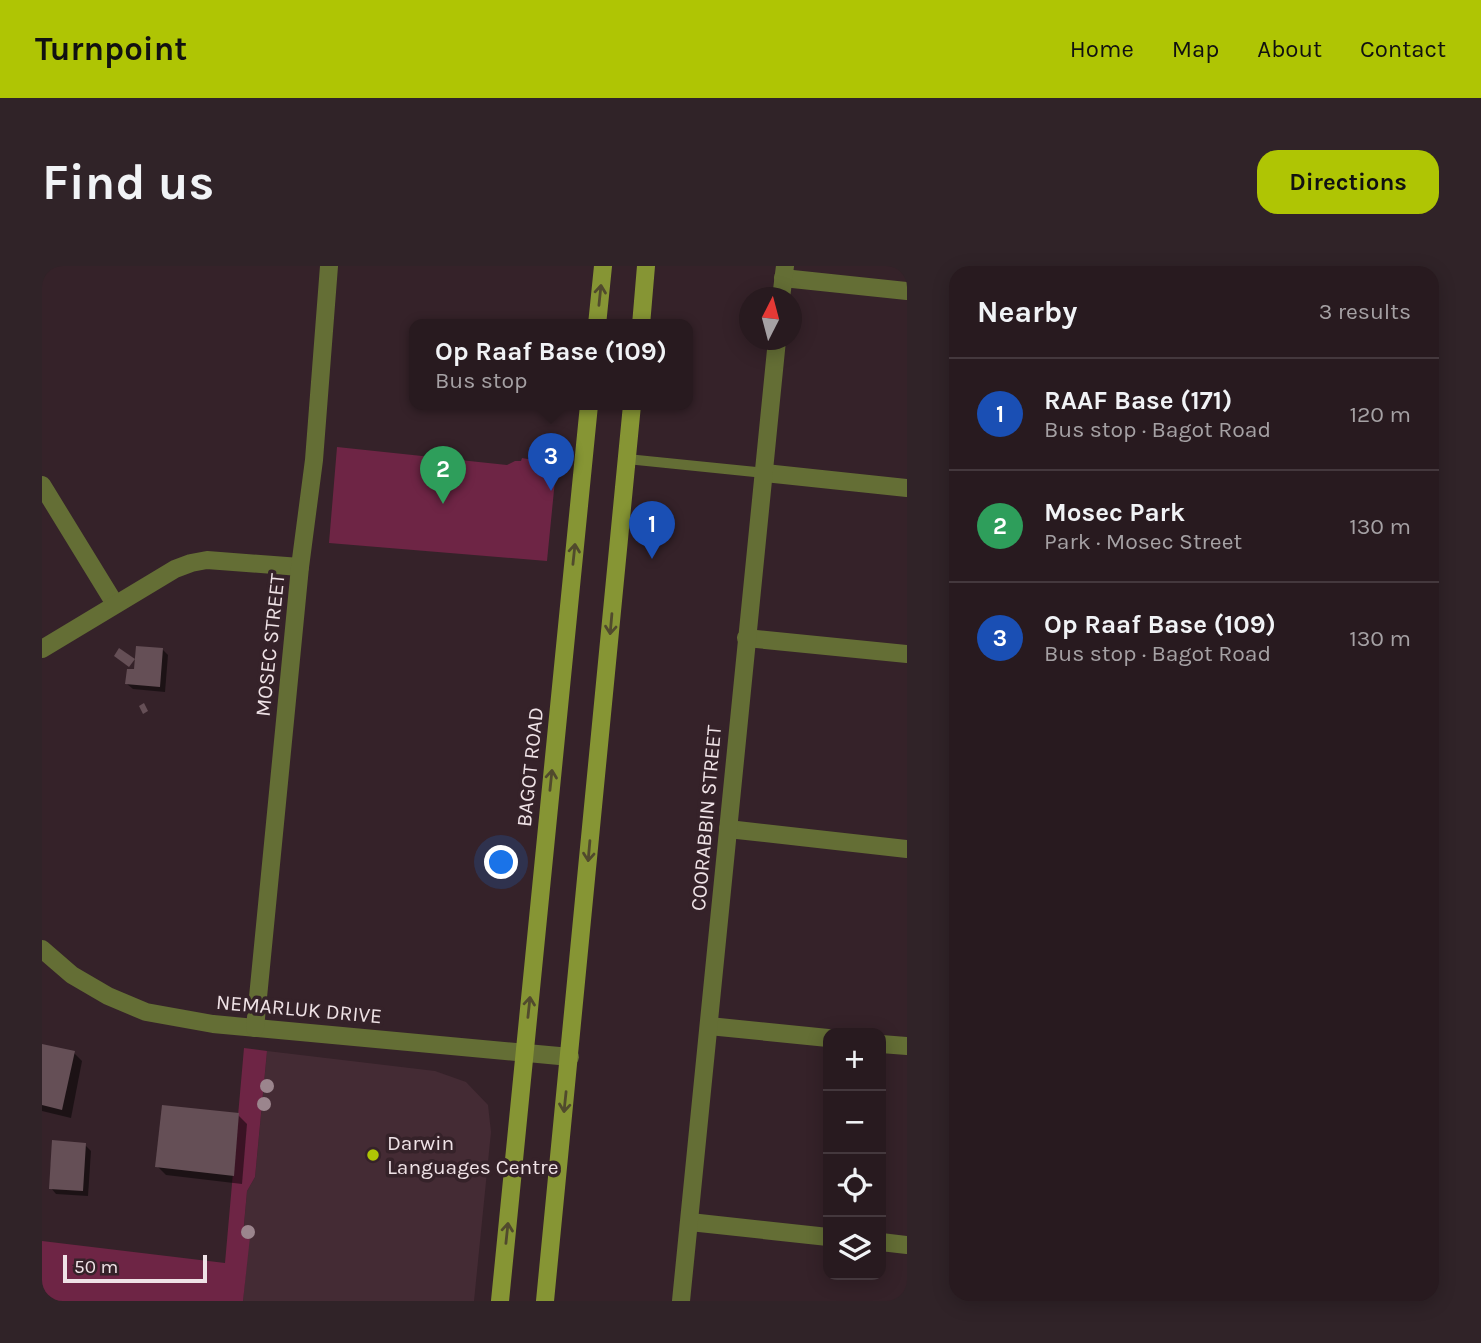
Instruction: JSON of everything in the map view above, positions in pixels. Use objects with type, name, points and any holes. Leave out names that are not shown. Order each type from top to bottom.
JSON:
[{"type":"main road","points":[[598,319],[603,266]]},
{"type":"main road","points":[[641,319],[646,266]]},
{"type":"main road","name":"BAGOT ROAD","points":[[500,1301],[588,410]]},
{"type":"main road","points":[[545,1301],[632,410]]},
{"type":"street","name":"MOSEC STREET","points":[[255,1028],[300,567],[314,460],[329,266]]},
{"type":"street","points":[[784,272],[907,291]]},
{"type":"street","name":"COORABBIN STREET","points":[[681,1301],[777,350]]},
{"type":"street","points":[[765,473],[907,488]]},
{"type":"street","points":[[42,485],[114,604]]},
{"type":"street","points":[[42,649],[114,604],[175,569],[191,563],[207,560],[300,567]]},
{"type":"street","points":[[747,638],[907,654]]},
{"type":"street","points":[[728,829],[907,849]]},
{"type":"street","name":"NEMARLUK DRIVE","points":[[42,949],[72,975],[108,996],[146,1012],[213,1024],[570,1057]]},
{"type":"street","points":[[709,1026],[823,1037]]},
{"type":"street","points":[[886,1044],[907,1046]]},
{"type":"street","points":[[690,1222],[823,1236]]},
{"type":"street","points":[[886,1243],[907,1245]]},
{"type":"lane","points":[[627,459],[765,473]]},
{"type":"shaded area","points":[[337,447],[507,465],[521,461],[522,458],[544,462],[548,469],[556,470],[547,561],[329,543]]},
{"type":"shaded area","points":[[244,1048],[267,1051],[255,1177],[247,1191],[243,1235],[250,1237],[243,1301],[42,1301],[42,1241],[225,1263]]},
{"type":"shaded area","name":"Darwin Languages Centre","points":[[267,1051],[435,1071],[466,1082],[488,1105],[491,1132],[474,1301],[243,1301],[249,1237],[243,1236],[247,1191],[255,1177]]},
{"type":"building","points":[[136,646],[163,648],[160,687],[125,684],[127,669],[134,669]]},
{"type":"building","points":[[119,648],[135,659],[129,667],[114,656]]},
{"type":"building","points":[[144,703],[148,711],[143,714],[139,706]]},
{"type":"building","points":[[42,1044],[75,1051],[62,1110],[42,1105]]},
{"type":"building","points":[[162,1105],[239,1113],[234,1176],[155,1167]]},
{"type":"building","points":[[52,1140],[86,1143],[83,1191],[49,1189]]},
{"type":"place","name":"Op Raaf Base (109)","points":[[551,491]]},
{"type":"place","name":"Mosec Park","points":[[443,504]]},
{"type":"place","name":"RAAF Base (171)","points":[[652,559]]},
{"type":"place","name":"Darwin Languages Centre","points":[[373,1155]]}]
